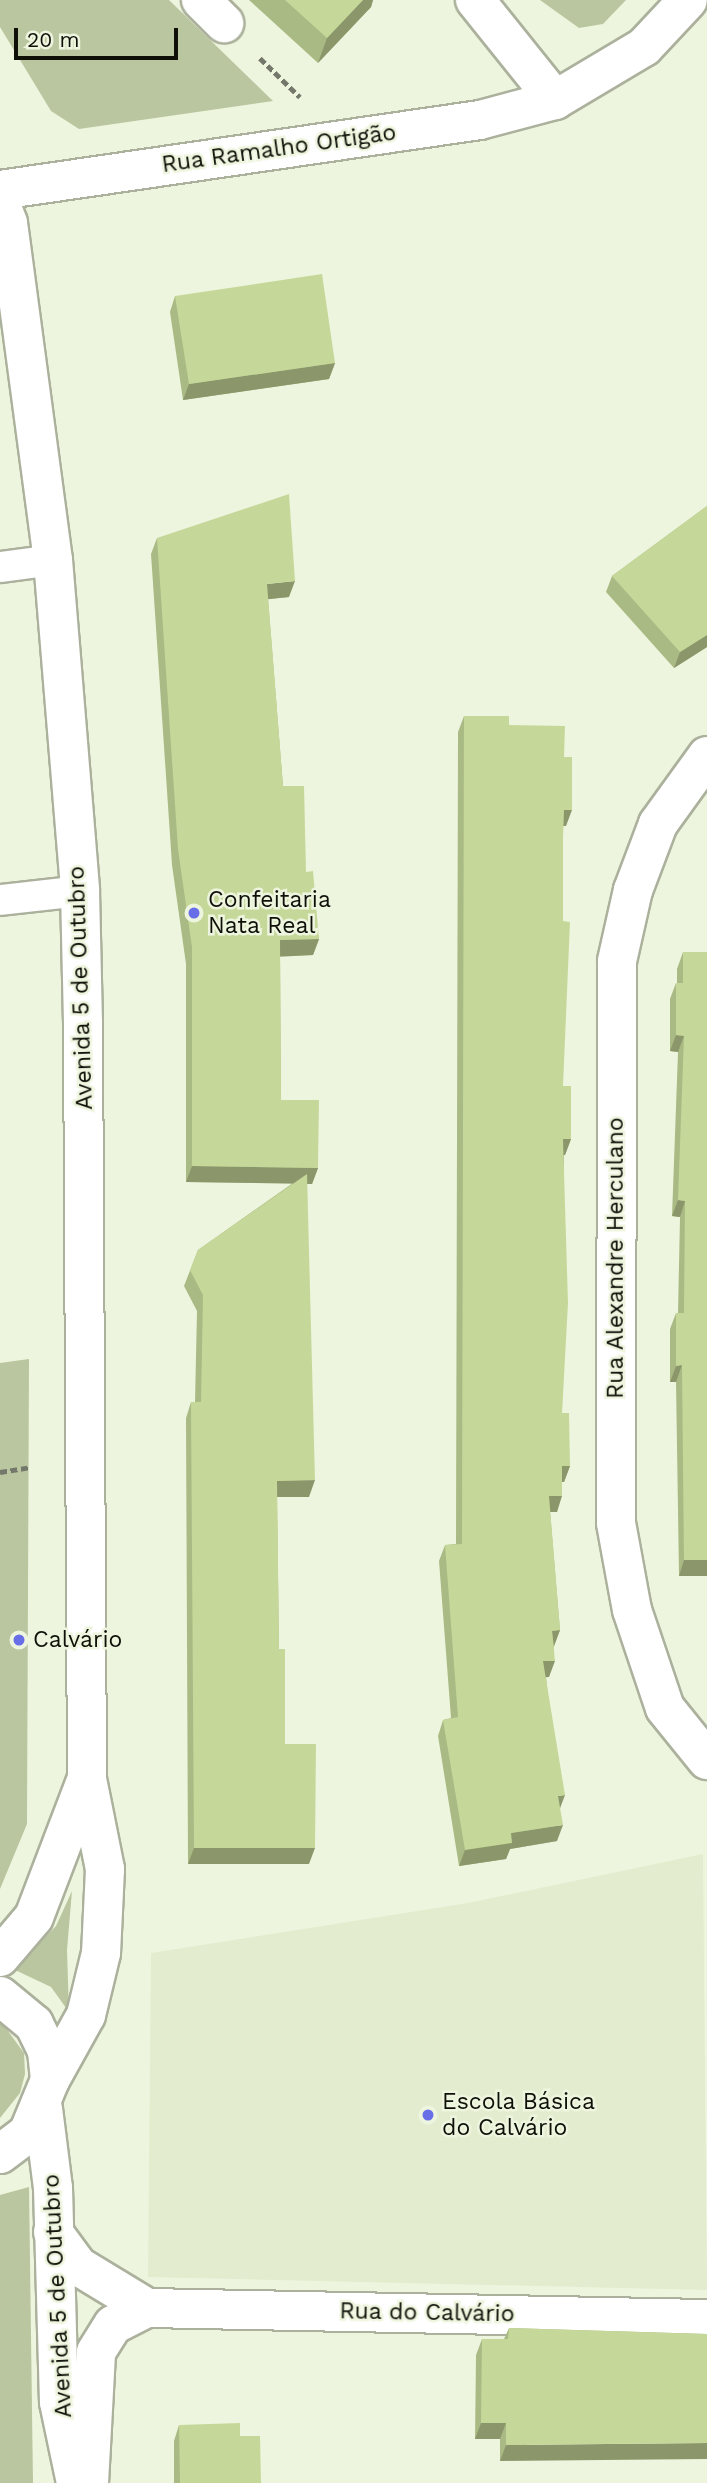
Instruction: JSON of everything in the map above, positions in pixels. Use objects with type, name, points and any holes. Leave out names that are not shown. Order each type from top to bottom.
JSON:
[{"type":"street","points":[[475,0],[555,100]]},
{"type":"street","name":"Rua Ramalho Ortigão","points":[[0,190],[481,120],[555,100],[643,47],[688,0]]},
{"type":"street","name":"Avenida 5 de Outubro","points":[[0,202],[8,223],[53,561],[80,891],[87,1779],[105,1869],[101,1953],[74,2045],[46,2094],[59,2402],[76,2483]]},
{"type":"street","name":"Rua Alexandre Herculano","points":[[707,756],[658,824],[633,890],[617,961],[616,1496],[632,1610],[665,1708],[707,1760]]},
{"type":"street","name":"Avenida 5 de Outubro","points":[[0,1957],[34,1917],[87,1779]]},
{"type":"street","points":[[0,1996],[34,2024],[47,2050],[46,2094],[28,2133],[0,2154]]},
{"type":"street","points":[[53,2232],[78,2266],[147,2308]]},
{"type":"street","name":"Rua do Calvário","points":[[89,2483],[96,2352],[113,2325],[147,2308],[707,2319]]},
{"type":"lane","points":[[0,567],[53,561]]},
{"type":"lane","points":[[0,900],[80,891]]},
{"type":"path","points":[[260,58],[307,104]]},
{"type":"path","points":[[0,1472],[31,1467]]},
{"type":"shaded area","points":[[0,0],[169,0],[273,101],[79,129],[51,111],[0,27]]},
{"type":"shaded area","points":[[540,0],[626,0],[603,24],[579,28]]},
{"type":"shaded area","points":[[29,1359],[27,1824],[0,1889],[0,1363]]},
{"type":"shaded area","name":"Escola Básica do Calvário","points":[[703,1854],[707,2290],[148,2277],[151,1953],[468,1903]]},
{"type":"shaded area","points":[[72,1891],[67,1950],[69,2012],[51,1987],[13,1969],[56,1926]]},
{"type":"shaded area","points":[[0,2020],[24,2053],[25,2074],[20,2093],[0,2118]]},
{"type":"shaded area","points":[[29,2187],[33,2483],[0,2483],[0,2195]]},
{"type":"building","points":[[285,0],[363,0],[327,38]]},
{"type":"building","points":[[322,274],[335,363],[189,384],[175,296]]},
{"type":"building","points":[[289,494],[295,581],[267,584],[283,786],[304,786],[306,872],[313,871],[319,939],[280,940],[281,1100],[319,1100],[318,1168],[192,1166],[192,947],[178,849],[157,538]]},
{"type":"building","points":[[707,506],[707,635],[680,652],[612,576]]},
{"type":"building","points":[[464,716],[509,716],[509,725],[565,726],[564,757],[572,757],[572,810],[564,810],[563,839],[563,921],[570,922],[563,1086],[571,1086],[571,1139],[563,1139],[568,1303],[562,1413],[569,1413],[570,1466],[562,1466],[562,1496],[549,1496],[560,1630],[552,1631],[555,1661],[543,1661],[565,1795],[558,1796],[563,1825],[511,1833],[512,1843],[465,1850],[443,1720],[458,1717],[445,1545],[462,1544]]},
{"type":"building","points":[[683,952],[707,952],[707,1560],[684,1560],[682,1365],[676,1366],[676,1313],[684,1313],[685,1201],[678,1200],[684,1036],[676,1035],[676,983],[683,983]]},
{"type":"building","points":[[307,1174],[315,1480],[277,1481],[279,1649],[285,1649],[285,1744],[316,1744],[315,1848],[194,1848],[191,1402],[201,1402],[203,1295],[190,1270],[198,1250]]},
{"type":"building","points":[[509,2328],[707,2334],[707,2443],[506,2445],[506,2423],[481,2423],[482,2339],[508,2339]]},
{"type":"building","points":[[240,2423],[240,2436],[260,2436],[261,2483],[180,2483],[179,2425]]},
{"type":"place","name":"Confeitaria Nata Real","points":[[194,913]]},
{"type":"place","name":"Calvário","points":[[19,1640]]},
{"type":"place","name":"Escola Básica do Calvário","points":[[428,2115]]}]
